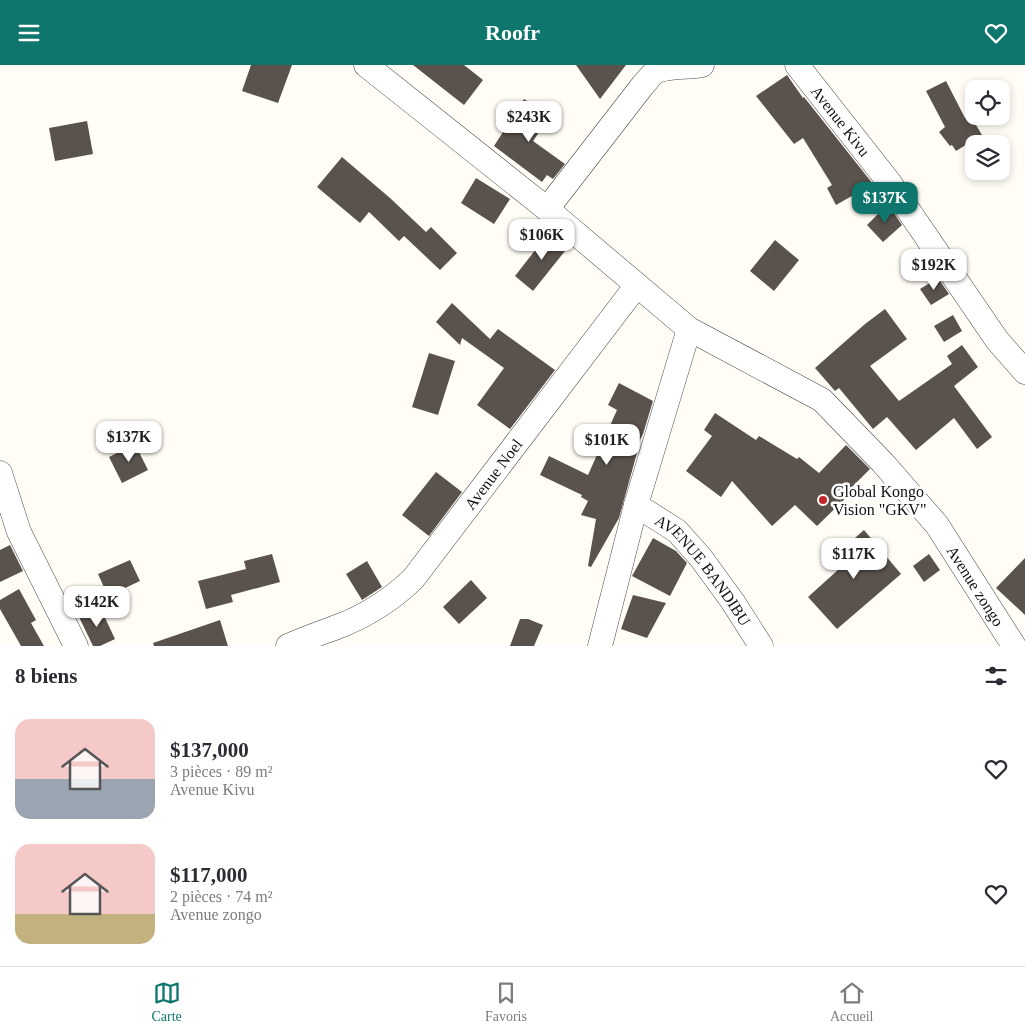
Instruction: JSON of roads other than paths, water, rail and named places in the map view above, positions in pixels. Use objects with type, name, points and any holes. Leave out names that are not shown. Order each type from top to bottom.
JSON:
[{"type":"street","points":[[547,209],[643,85],[656,71],[674,67],[702,65]]},
{"type":"street","name":"Avenue Kivu","points":[[797,65],[888,181],[997,340],[1025,372]]},
{"type":"street","name":"Avenue zongo","points":[[380,69],[689,329],[822,400],[883,463],[937,525],[1014,646]]},
{"type":"street","name":"Avenue Noel","points":[[288,646],[323,631],[343,625],[368,612],[397,594],[413,579],[637,285]]},
{"type":"street","points":[[600,646],[636,505],[689,329]]},
{"type":"street","points":[[0,473],[19,532],[76,646]]},
{"type":"street","name":"AVENUE BANDIBU","points":[[636,505],[677,531],[701,558],[733,602],[761,646]]},
{"type":"place","name":"Global Kongo Vision \"GKV\"","points":[[823,500]]}]
